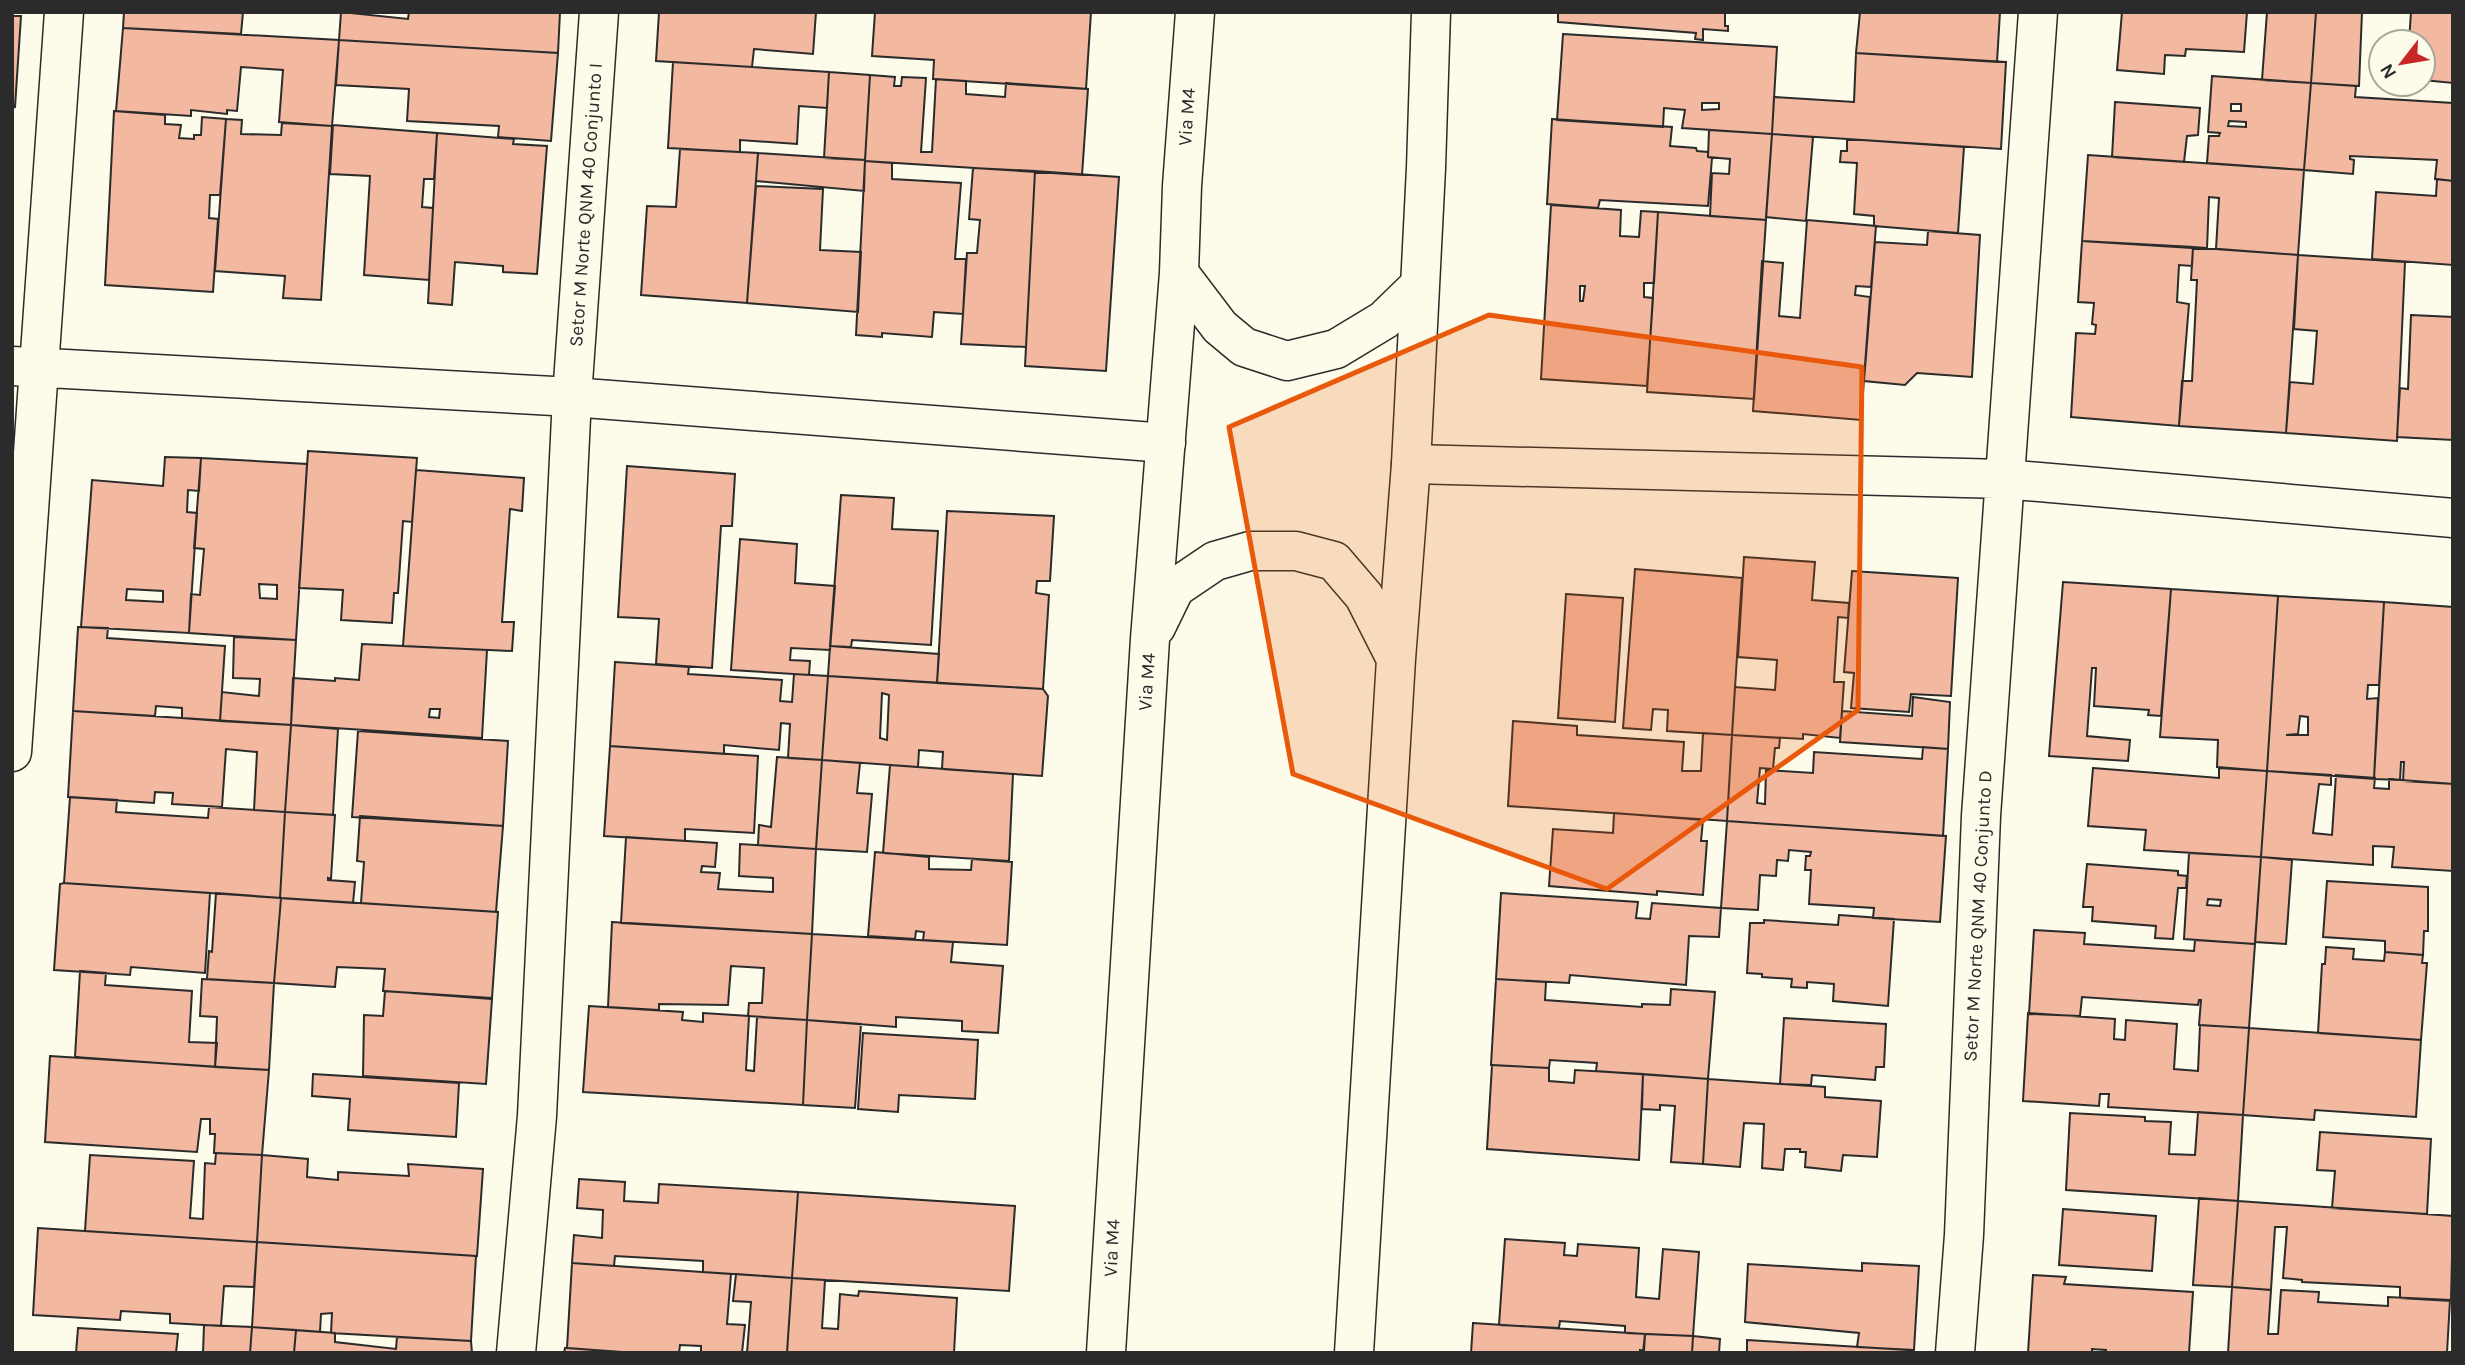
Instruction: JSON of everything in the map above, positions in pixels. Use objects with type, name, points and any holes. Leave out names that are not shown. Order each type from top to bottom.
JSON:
[{"type":"street","points":[[12,752],[25,367],[64,12]]},
{"type":"street","name":"Setor M Norte QNM 40 Conjunto I","points":[[516,1353],[537,1116],[572,397],[600,12]]},
{"type":"street","name":"Via M4","points":[[1106,1353],[1150,639],[1179,274],[1182,186],[1195,12]]},
{"type":"street","points":[[1353,1353],[1396,659],[1411,464],[1431,12]]},
{"type":"street","name":"Setor M Norte QNM 40 Conjunto D","points":[[1955,1353],[1964,1235],[1981,816],[2038,12]]},
{"type":"street","points":[[1179,274],[1220,327],[1244,347],[1287,360],[1336,349],[1384,320],[1419,286]]},
{"type":"street","points":[[25,367],[572,397],[1166,443]]},
{"type":"street","points":[[1411,464],[2004,479],[2453,518]]},
{"type":"street","points":[[1150,639],[1175,588],[1215,561],[1250,551],[1296,551],[1334,561],[1364,597],[1396,659]]},
{"type":"highlighted area","points":[[1489,315],[1862,367],[1858,710],[1607,889],[1293,774],[1229,427]]},
{"type":"building","points":[[124,12],[243,12],[241,34],[123,28]]},
{"type":"building","points":[[341,12],[408,19],[409,12],[560,12],[558,53],[339,40]]},
{"type":"building","points":[[659,12],[816,12],[813,54],[754,49],[752,67],[656,61]]},
{"type":"building","points":[[875,12],[1091,12],[1086,89],[933,79],[934,60],[872,56]]},
{"type":"building","points":[[1558,12],[1725,12],[1725,26],[1728,26],[1728,31],[1703,29],[1703,40],[1695,39],[1696,33],[1558,22]]},
{"type":"building","points":[[1860,12],[2000,12],[1997,62],[1856,53]]},
{"type":"building","points":[[2122,12],[2247,12],[2244,52],[2186,49],[2185,56],[2165,55],[2164,74],[2117,70]]},
{"type":"building","points":[[2267,12],[2316,12],[2311,83],[2262,80]]},
{"type":"building","points":[[2316,12],[2362,12],[2359,86],[2311,83]]},
{"type":"building","points":[[2411,12],[2453,12],[2453,83],[2437,81],[2437,28],[2410,28]]},
{"type":"building","points":[[12,16],[21,16],[13,108]]},
{"type":"building","points":[[123,28],[339,40],[332,126],[279,122],[283,70],[241,67],[237,111],[227,110],[227,114],[191,110],[191,116],[116,111]]},
{"type":"building","points":[[1563,34],[1777,47],[1772,134],[1682,128],[1685,110],[1664,108],[1663,127],[1557,120]],"holes":[[[1702,103],[1719,103],[1719,109],[1702,110]]]},
{"type":"building","points":[[339,40],[558,53],[551,141],[498,137],[499,126],[407,121],[409,89],[336,85]]},
{"type":"building","points":[[1856,53],[2006,62],[2001,149],[1772,134],[1774,97],[1854,102]]},
{"type":"building","points":[[673,62],[829,72],[827,108],[799,106],[797,144],[740,140],[740,152],[668,148]]},
{"type":"building","points":[[829,72],[870,75],[865,160],[824,158]]},
{"type":"building","points":[[870,75],[895,77],[894,86],[901,86],[902,77],[926,78],[921,152],[932,152],[936,79],[966,81],[966,94],[1005,97],[1006,83],[1088,89],[1082,175],[865,161]]},
{"type":"building","points":[[2212,76],[2311,83],[2304,170],[2207,163],[2209,136],[2219,136],[2220,133],[2208,132]],"holes":[[[2231,104],[2241,104],[2241,111],[2231,111]],[[2229,121],[2246,122],[2246,127],[2228,126]]]},
{"type":"building","points":[[2311,83],[2356,86],[2355,97],[2453,103],[2453,181],[2435,179],[2437,160],[2350,156],[2350,159],[2354,160],[2353,174],[2304,170]]},
{"type":"building","points":[[2115,102],[2200,108],[2198,135],[2187,136],[2184,162],[2112,157]]},
{"type":"building","points":[[114,111],[165,115],[165,124],[181,125],[179,138],[194,139],[194,135],[201,135],[202,117],[226,119],[220,195],[210,195],[209,218],[218,219],[213,292],[105,285]]},
{"type":"building","points":[[226,119],[242,120],[241,134],[281,135],[282,123],[332,126],[321,300],[283,298],[285,276],[215,271]]},
{"type":"building","points":[[1552,119],[1672,127],[1670,146],[1696,148],[1697,151],[1708,152],[1708,157],[1712,158],[1708,206],[1600,200],[1598,208],[1547,204]]},
{"type":"building","points":[[333,125],[437,133],[434,179],[424,179],[422,207],[433,208],[429,280],[364,275],[370,176],[330,174]]},
{"type":"building","points":[[1709,130],[1772,134],[1766,220],[1710,216],[1712,173],[1729,174],[1730,159],[1708,157]]},
{"type":"building","points":[[437,133],[514,139],[513,144],[547,146],[537,274],[503,272],[503,266],[455,262],[452,305],[428,303]]},
{"type":"building","points":[[1772,134],[1813,137],[1806,221],[1766,217]]},
{"type":"building","points":[[1847,139],[1964,147],[1958,233],[1874,226],[1874,216],[1854,214],[1857,163],[1840,162],[1841,151],[1847,151]]},
{"type":"building","points":[[680,149],[758,153],[747,303],[641,295],[647,206],[676,207]]},
{"type":"building","points":[[758,153],[865,160],[864,191],[756,181]]},
{"type":"building","points":[[2088,155],[2304,170],[2298,255],[2216,249],[2219,198],[2209,197],[2207,249],[2082,241]]},
{"type":"building","points":[[865,161],[892,163],[892,179],[961,183],[955,259],[966,259],[963,314],[934,312],[932,337],[882,333],[882,337],[856,335]]},
{"type":"building","points":[[973,168],[1035,171],[1026,347],[961,344],[967,253],[977,253],[980,220],[969,219]]},
{"type":"building","points":[[1035,171],[1119,177],[1106,371],[1025,366]]},
{"type":"building","points":[[2437,179],[2453,181],[2453,265],[2372,259],[2376,192],[2436,196]]},
{"type":"building","points":[[756,186],[823,189],[820,250],[861,252],[858,312],[747,303]]},
{"type":"building","points":[[1551,205],[1621,210],[1620,236],[1639,237],[1641,211],[1658,212],[1654,283],[1644,283],[1644,297],[1653,298],[1647,386],[1541,379]],"holes":[[[1580,286],[1585,286],[1583,301],[1580,301]]]},
{"type":"building","points":[[1658,212],[1766,220],[1754,399],[1647,392]]},
{"type":"building","points":[[1807,220],[1876,226],[1871,287],[1856,286],[1855,295],[1870,297],[1861,420],[1753,411],[1762,261],[1783,263],[1779,316],[1800,318]]},
{"type":"building","points":[[1928,231],[1980,235],[1972,377],[1917,373],[1905,385],[1864,381],[1875,242],[1927,245]]},
{"type":"building","points":[[2082,241],[2193,247],[2192,266],[2179,265],[2177,302],[2189,304],[2179,426],[2071,417],[2076,333],[2095,334],[2096,325],[2092,324],[2094,303],[2078,302]]},
{"type":"building","points":[[2193,247],[2298,255],[2286,433],[2179,426],[2182,381],[2192,381],[2197,280],[2191,280]]},
{"type":"building","points":[[2298,255],[2405,262],[2397,441],[2286,433],[2290,382],[2313,384],[2317,331],[2294,329]]},
{"type":"building","points":[[2411,315],[2453,317],[2453,440],[2397,437],[2400,388],[2408,389]]},
{"type":"building","points":[[308,451],[417,458],[412,522],[403,521],[398,593],[394,593],[392,623],[341,620],[343,590],[299,588]]},
{"type":"building","points":[[165,457],[201,458],[199,491],[188,490],[187,512],[197,513],[189,633],[81,627],[92,480],[163,486]],"holes":[[[127,589],[163,591],[163,602],[126,600]]]},
{"type":"building","points":[[201,458],[307,464],[296,640],[189,633],[191,594],[200,595],[204,549],[194,548]],"holes":[[[259,584],[277,585],[277,599],[260,598]]]},
{"type":"building","points":[[627,466],[735,474],[732,526],[721,526],[712,668],[656,664],[659,619],[618,617]]},
{"type":"building","points":[[416,470],[524,478],[522,511],[510,509],[502,622],[514,622],[512,651],[403,646]]},
{"type":"building","points":[[841,495],[894,498],[892,529],[938,531],[931,645],[852,640],[851,647],[830,646]]},
{"type":"building","points":[[947,511],[1054,516],[1050,581],[1037,581],[1036,593],[1049,595],[1043,689],[937,683]]},
{"type":"building","points":[[740,539],[797,544],[795,583],[835,586],[830,650],[791,648],[790,660],[810,661],[809,675],[731,670]]},
{"type":"building","points":[[1744,557],[1815,562],[1812,600],[1849,603],[1848,618],[1838,617],[1834,682],[1844,682],[1840,738],[1803,734],[1803,739],[1732,735],[1735,687],[1775,690],[1777,660],[1738,657]]},
{"type":"building","points":[[1635,569],[1742,578],[1732,735],[1667,731],[1668,710],[1653,709],[1651,730],[1623,728]]},
{"type":"building","points":[[1852,571],[1958,578],[1951,696],[1911,694],[1909,712],[1851,708],[1854,673],[1844,672]]},
{"type":"building","points":[[2063,582],[2171,589],[2161,716],[2148,715],[2149,710],[2094,706],[2096,668],[2092,668],[2087,736],[2130,740],[2128,761],[2049,756]]},
{"type":"building","points":[[2171,589],[2278,596],[2267,771],[2217,767],[2218,740],[2160,737]]},
{"type":"building","points":[[1566,594],[1623,598],[1615,722],[1558,718]]},
{"type":"building","points":[[2278,596],[2384,602],[2379,685],[2368,685],[2367,699],[2378,698],[2374,779],[2267,771]],"holes":[[[2300,716],[2308,717],[2308,735],[2286,735],[2298,734]]]},
{"type":"building","points":[[2384,602],[2453,607],[2453,784],[2403,781],[2404,762],[2401,762],[2400,780],[2374,779]]},
{"type":"building","points":[[78,627],[108,628],[107,638],[225,646],[220,721],[182,718],[182,708],[156,706],[155,716],[73,711]]},
{"type":"building","points":[[234,637],[296,640],[291,725],[220,721],[222,692],[259,696],[260,679],[233,678]]},
{"type":"building","points":[[362,644],[487,650],[482,738],[291,725],[293,678],[359,680]],"holes":[[[430,709],[440,709],[439,718],[429,717]]]},
{"type":"building","points":[[830,646],[939,654],[937,683],[828,676]]},
{"type":"building","points":[[615,662],[689,667],[688,674],[782,680],[780,701],[792,702],[794,674],[828,676],[822,760],[788,758],[790,724],[781,723],[779,750],[724,745],[724,754],[610,746]]},
{"type":"building","points":[[828,676],[1043,689],[1048,696],[1042,776],[942,769],[943,752],[919,750],[918,767],[822,760]],"holes":[[[882,693],[889,695],[887,740],[880,738]]]},
{"type":"building","points":[[1913,697],[1950,702],[1948,749],[1840,742],[1842,711],[1912,716]]},
{"type":"building","points":[[73,711],[291,725],[285,812],[254,810],[257,752],[226,749],[222,807],[172,804],[173,793],[155,792],[154,803],[68,797]]},
{"type":"building","points":[[1513,721],[1577,726],[1577,735],[1684,742],[1682,771],[1701,771],[1703,733],[1732,735],[1727,821],[1508,806]]},
{"type":"building","points":[[291,725],[338,729],[333,815],[285,812]]},
{"type":"building","points":[[358,731],[508,741],[503,826],[352,817]]},
{"type":"building","points":[[1732,735],[1780,738],[1779,748],[1775,748],[1773,769],[1760,768],[1757,803],[1765,804],[1766,770],[1813,773],[1814,752],[1922,759],[1923,747],[1948,749],[1943,836],[1727,821]]},
{"type":"building","points":[[610,746],[758,756],[754,833],[685,829],[685,841],[604,836]]},
{"type":"building","points":[[777,757],[822,760],[816,849],[758,845],[759,825],[771,827]]},
{"type":"building","points":[[822,760],[860,763],[857,793],[872,794],[867,852],[816,849]]},
{"type":"building","points":[[890,765],[1013,774],[1009,861],[883,853]]},
{"type":"building","points":[[2093,768],[2219,778],[2219,768],[2267,771],[2261,857],[2144,850],[2146,830],[2088,826]]},
{"type":"building","points":[[2267,771],[2331,775],[2331,785],[2319,784],[2313,833],[2332,835],[2336,775],[2375,778],[2374,788],[2389,789],[2389,779],[2453,784],[2453,871],[2392,867],[2394,847],[2373,846],[2373,865],[2261,857]]},
{"type":"building","points":[[70,797],[117,800],[116,812],[208,818],[209,807],[285,812],[280,898],[64,883]]},
{"type":"building","points":[[285,812],[335,815],[331,879],[328,880],[355,882],[353,903],[280,898]]},
{"type":"building","points":[[1614,813],[1703,820],[1701,841],[1707,841],[1703,895],[1657,891],[1657,895],[1549,886],[1553,829],[1613,833]]},
{"type":"building","points":[[360,816],[503,826],[496,912],[361,903],[364,862],[357,861]]},
{"type":"building","points":[[1727,821],[1946,836],[1940,922],[1873,918],[1874,908],[1809,904],[1811,870],[1805,870],[1806,856],[1810,856],[1811,852],[1789,850],[1788,861],[1777,860],[1776,876],[1760,875],[1758,910],[1721,908]]},
{"type":"building","points":[[626,837],[717,843],[715,867],[702,866],[701,872],[720,873],[718,889],[773,892],[773,878],[739,876],[740,844],[816,849],[812,934],[621,923]]},
{"type":"building","points":[[875,852],[929,857],[929,869],[971,870],[972,859],[1012,862],[1007,945],[923,940],[924,932],[916,931],[915,939],[868,936]]},
{"type":"building","points":[[2189,853],[2261,857],[2255,944],[2184,939]],"holes":[[[2208,899],[2221,900],[2220,906],[2207,905]]]},
{"type":"building","points":[[2261,857],[2292,860],[2286,944],[2255,942]]},
{"type":"building","points":[[2087,864],[2178,871],[2178,875],[2187,876],[2186,888],[2178,888],[2173,939],[2155,938],[2156,926],[2092,921],[2093,907],[2083,907]]},
{"type":"building","points":[[2327,881],[2428,887],[2428,931],[2424,931],[2423,955],[2385,952],[2385,941],[2323,937]]},
{"type":"building","points":[[60,884],[210,893],[205,973],[131,967],[130,975],[54,970]]},
{"type":"building","points":[[216,893],[281,898],[274,983],[207,979],[209,951],[212,952]]},
{"type":"building","points":[[1501,893],[1638,902],[1636,918],[1650,919],[1652,903],[1721,908],[1719,937],[1689,936],[1686,985],[1570,975],[1569,983],[1496,979]]},
{"type":"building","points":[[281,898],[498,912],[492,998],[383,991],[385,969],[337,967],[335,987],[274,983]]},
{"type":"building","points":[[1839,915],[1894,919],[1888,1006],[1833,1001],[1834,984],[1807,982],[1807,988],[1791,987],[1792,979],[1747,973],[1750,923],[1764,923],[1764,920],[1838,925]]},
{"type":"building","points":[[612,922],[812,934],[807,1020],[748,1016],[749,1003],[762,1003],[764,968],[731,966],[728,1005],[659,1004],[659,1010],[608,1007]]},
{"type":"building","points":[[2034,930],[2085,933],[2084,944],[2194,951],[2195,940],[2255,944],[2249,1028],[2199,1025],[2201,1000],[2198,1005],[2082,997],[2080,1016],[2029,1014]]},
{"type":"building","points":[[812,934],[953,942],[951,962],[1003,966],[998,1033],[962,1031],[962,1021],[896,1017],[896,1027],[807,1020]]},
{"type":"building","points":[[2326,947],[2354,949],[2353,959],[2384,961],[2385,952],[2423,955],[2422,963],[2427,963],[2421,1040],[2318,1033],[2322,964],[2325,964]]},
{"type":"building","points":[[80,971],[106,973],[105,985],[192,991],[189,1042],[217,1043],[215,1067],[75,1057]]},
{"type":"building","points":[[202,979],[274,983],[269,1070],[215,1067],[217,1017],[200,1016]]},
{"type":"building","points":[[1496,979],[1546,982],[1545,1000],[1642,1007],[1642,1004],[1670,1005],[1671,989],[1715,992],[1708,1079],[1596,1071],[1597,1063],[1550,1060],[1549,1068],[1491,1065]]},
{"type":"building","points":[[385,991],[492,999],[486,1084],[363,1076],[364,1015],[383,1016]]},
{"type":"building","points":[[589,1006],[683,1012],[682,1020],[703,1022],[703,1013],[749,1016],[746,1070],[754,1071],[757,1017],[807,1020],[803,1105],[583,1092]]},
{"type":"building","points":[[2028,1013],[2115,1019],[2114,1039],[2125,1040],[2126,1020],[2177,1024],[2174,1069],[2198,1071],[2200,1025],[2249,1028],[2243,1115],[2108,1107],[2109,1094],[2100,1094],[2099,1106],[2023,1101]]},
{"type":"building","points":[[1784,1018],[1886,1024],[1884,1067],[1876,1067],[1875,1080],[1812,1075],[1811,1085],[1780,1084]]},
{"type":"building","points":[[807,1020],[861,1024],[855,1108],[803,1105]]},
{"type":"building","points":[[2249,1028],[2421,1040],[2416,1117],[2315,1110],[2314,1120],[2243,1115]]},
{"type":"building","points":[[863,1033],[978,1040],[975,1099],[899,1095],[898,1112],[858,1109]]},
{"type":"building","points":[[50,1056],[269,1070],[262,1155],[214,1153],[215,1134],[210,1134],[210,1119],[201,1119],[197,1152],[45,1142]]},
{"type":"building","points":[[1492,1065],[1549,1068],[1549,1081],[1574,1083],[1575,1070],[1643,1074],[1639,1160],[1487,1149]]},
{"type":"building","points":[[313,1074],[459,1083],[456,1137],[348,1130],[350,1099],[312,1096]]},
{"type":"building","points":[[1643,1074],[1708,1079],[1703,1164],[1671,1162],[1675,1106],[1660,1105],[1660,1110],[1642,1109]]},
{"type":"building","points":[[1708,1079],[1825,1087],[1825,1097],[1881,1101],[1877,1157],[1843,1155],[1841,1171],[1805,1167],[1806,1152],[1800,1152],[1800,1149],[1785,1149],[1783,1170],[1762,1168],[1764,1124],[1744,1123],[1740,1167],[1703,1164]]},
{"type":"building","points":[[2198,1112],[2243,1115],[2238,1201],[2066,1190],[2070,1113],[2145,1117],[2145,1121],[2171,1122],[2169,1154],[2195,1155]]},
{"type":"building","points":[[2320,1132],[2431,1139],[2427,1214],[2332,1208],[2335,1171],[2317,1170]]},
{"type":"building","points":[[216,1153],[262,1155],[257,1242],[85,1231],[90,1155],[194,1161],[190,1218],[203,1219],[205,1163],[215,1164]]},
{"type":"building","points":[[262,1155],[308,1159],[307,1177],[338,1180],[338,1172],[409,1176],[408,1164],[483,1169],[477,1256],[257,1242]]},
{"type":"building","points":[[579,1179],[625,1182],[624,1201],[658,1203],[659,1184],[798,1192],[792,1278],[703,1272],[703,1261],[615,1256],[614,1266],[572,1263],[574,1235],[602,1238],[603,1210],[577,1208]]},
{"type":"building","points":[[798,1192],[1015,1206],[1009,1291],[792,1278]]},
{"type":"building","points":[[2199,1198],[2238,1201],[2232,1287],[2193,1285]]},
{"type":"building","points":[[2238,1201],[2453,1216],[2451,1301],[2400,1298],[2400,1287],[2302,1282],[2283,1278],[2287,1227],[2275,1227],[2271,1290],[2232,1287]]},
{"type":"building","points":[[2063,1209],[2156,1216],[2152,1271],[2059,1265]]},
{"type":"building","points":[[38,1228],[257,1242],[254,1287],[224,1286],[221,1326],[170,1323],[170,1314],[121,1311],[120,1320],[33,1315]]},
{"type":"building","points":[[1505,1239],[1565,1243],[1564,1255],[1577,1256],[1578,1244],[1639,1248],[1636,1297],[1659,1299],[1663,1249],[1699,1252],[1693,1336],[1625,1333],[1625,1326],[1560,1321],[1559,1328],[1499,1325]]},
{"type":"building","points":[[257,1242],[476,1256],[471,1341],[331,1333],[332,1313],[321,1314],[320,1332],[252,1327]]},
{"type":"building","points":[[572,1263],[731,1274],[727,1324],[745,1325],[742,1353],[701,1353],[701,1346],[680,1345],[679,1353],[567,1348]]},
{"type":"building","points":[[1862,1263],[1919,1266],[1914,1350],[1857,1347],[1859,1333],[1745,1322],[1748,1264],[1862,1271]]},
{"type":"building","points":[[736,1274],[792,1278],[787,1353],[747,1353],[751,1302],[733,1301]]},
{"type":"building","points":[[2033,1275],[2066,1277],[2064,1284],[2193,1292],[2189,1353],[2106,1353],[2106,1350],[2092,1349],[2092,1353],[2028,1353]]},
{"type":"building","points":[[792,1278],[825,1280],[822,1328],[838,1329],[840,1294],[858,1296],[859,1291],[957,1298],[954,1353],[787,1353]]},
{"type":"building","points":[[2232,1287],[2271,1290],[2268,1334],[2278,1334],[2281,1290],[2319,1292],[2318,1302],[2388,1306],[2388,1297],[2450,1300],[2447,1353],[2228,1353]]},
{"type":"building","points":[[1473,1323],[1645,1334],[1644,1351],[1471,1353]]},
{"type":"building","points":[[204,1325],[252,1327],[250,1353],[203,1353]]},
{"type":"building","points":[[252,1327],[296,1330],[294,1353],[250,1353]]},
{"type":"building","points":[[78,1328],[178,1334],[176,1353],[76,1353]]},
{"type":"building","points":[[296,1330],[335,1333],[335,1342],[396,1349],[397,1337],[471,1341],[472,1353],[294,1353]]},
{"type":"building","points":[[1645,1334],[1693,1336],[1692,1353],[1643,1353]]},
{"type":"building","points":[[1693,1336],[1720,1339],[1719,1353],[1692,1353]]},
{"type":"building","points":[[1747,1340],[1908,1350],[1908,1353],[1747,1353]]},
{"type":"building","points":[[567,1348],[636,1353],[564,1353]]}]
